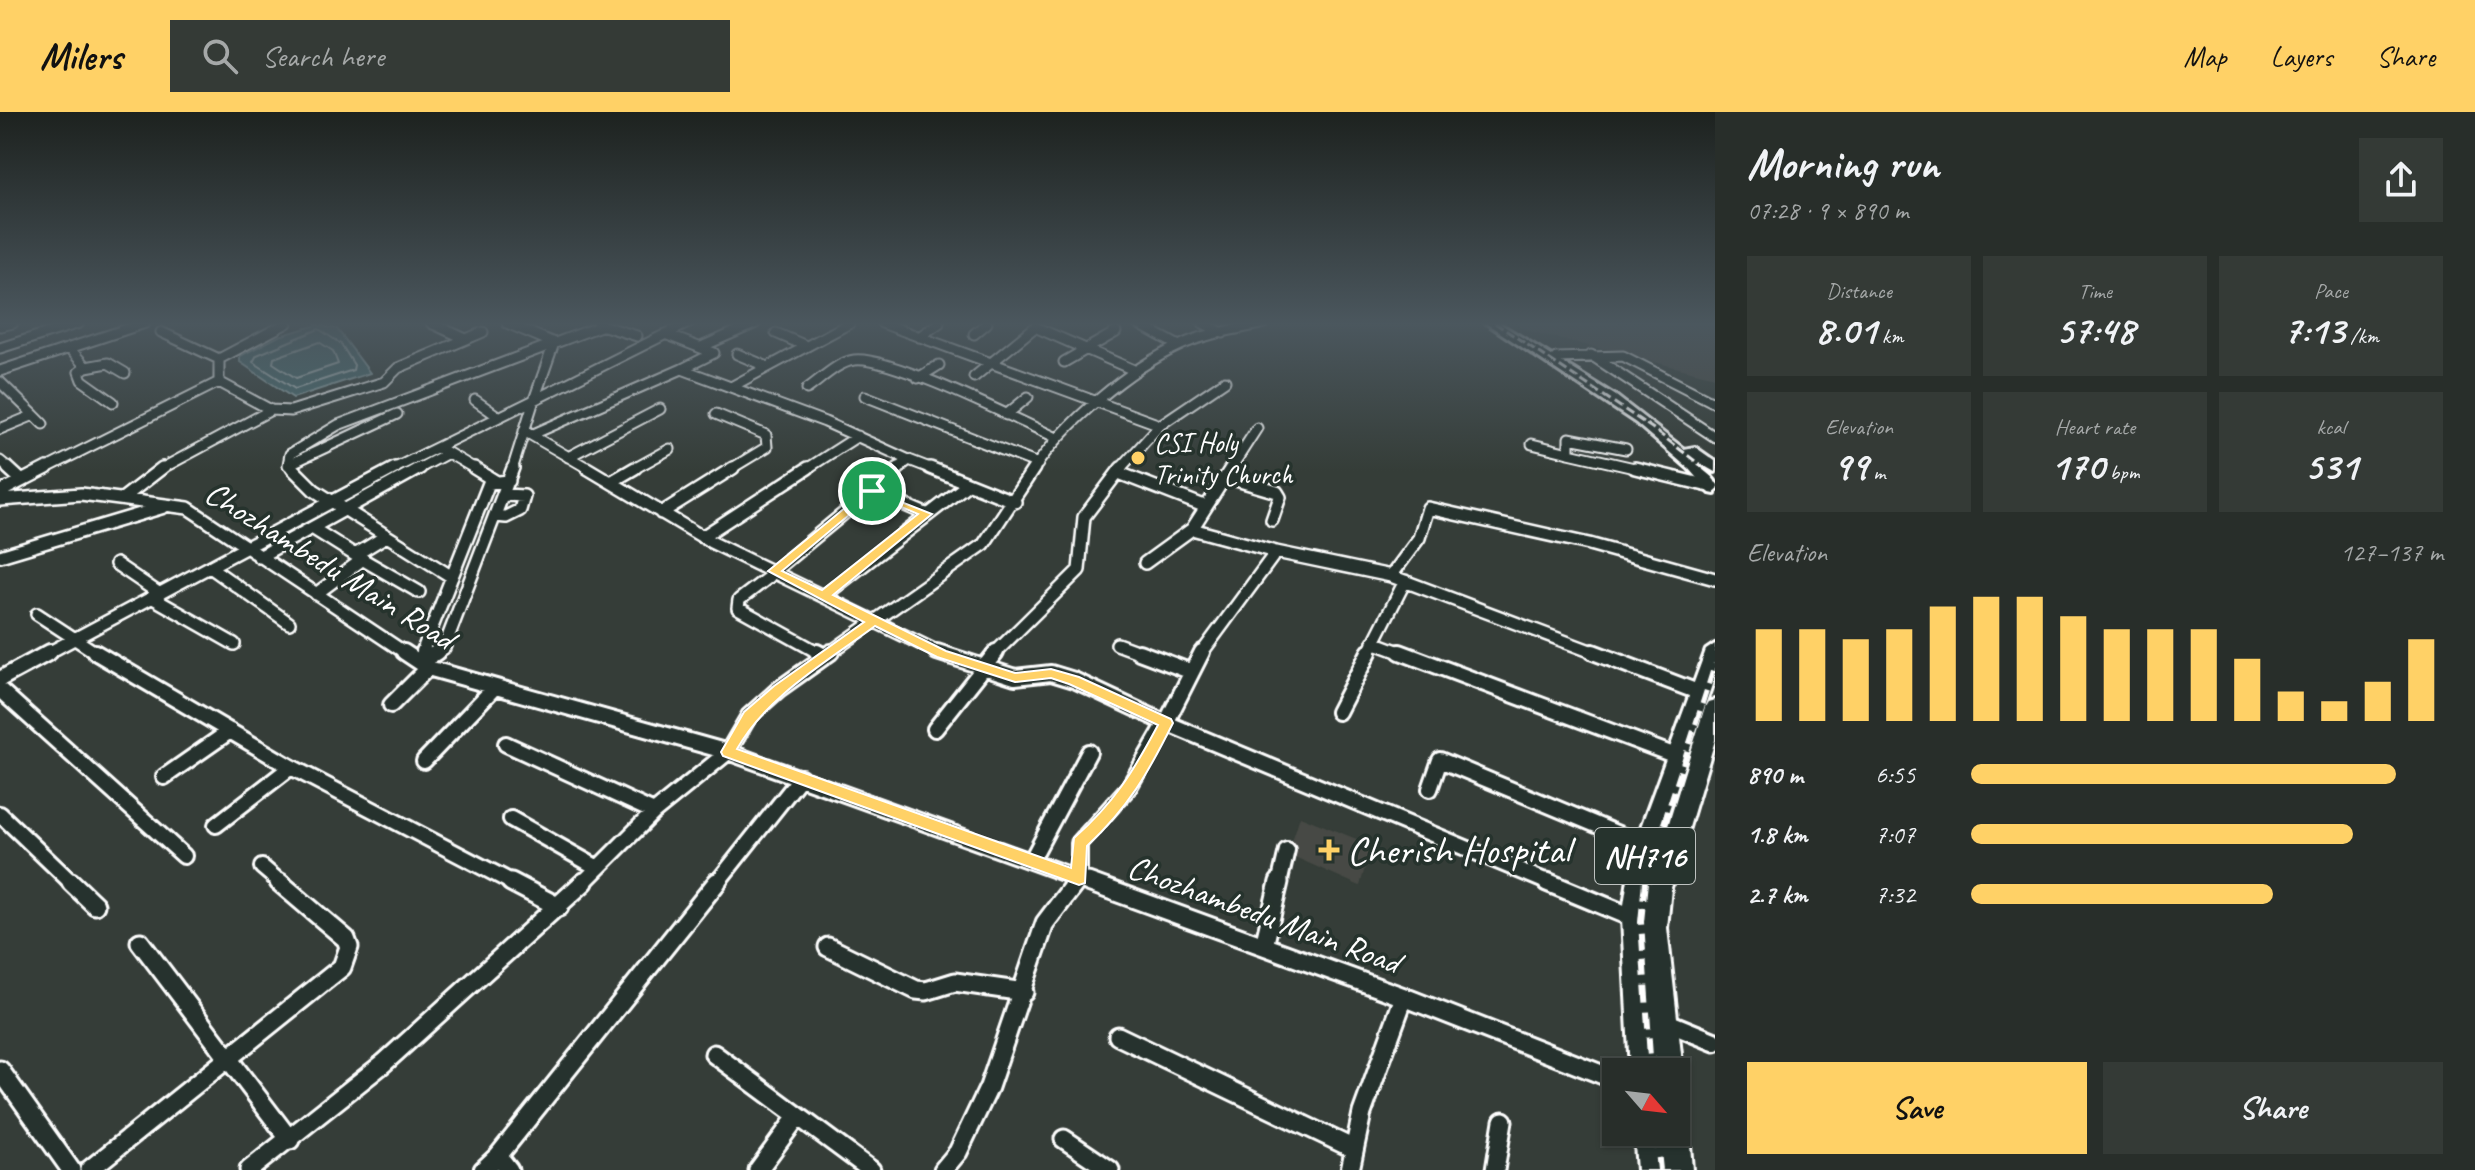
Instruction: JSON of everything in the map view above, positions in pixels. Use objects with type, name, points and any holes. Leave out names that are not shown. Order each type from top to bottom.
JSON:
[{"type":"highway","points":[[1566,372],[1636,419],[1713,480]]},
{"type":"highway","points":[[1574,372],[1713,480]]},
{"type":"highway","name":"NH716","points":[[1669,1058],[1655,928],[1660,888],[1706,700],[1715,650]]},
{"type":"highway","name":"NH716","points":[[1642,1058],[1634,918],[1647,846],[1676,756],[1706,700]]},
{"type":"highway","points":[[1649,1146],[1651,1170]]},
{"type":"highway","points":[[1676,1146],[1678,1170]]},
{"type":"street","points":[[79,372],[82,380],[113,402]]},
{"type":"street","points":[[219,372],[219,382]]},
{"type":"street","points":[[219,382],[271,410],[291,411],[384,382],[394,372]]},
{"type":"street","points":[[288,465],[290,454],[338,425],[477,372]]},
{"type":"street","points":[[391,705],[444,648],[528,433],[534,400],[544,372]]},
{"type":"street","points":[[0,679],[210,567],[312,528],[499,417],[589,372]]},
{"type":"street","points":[[528,433],[674,372]]},
{"type":"street","points":[[691,372],[858,436],[1015,502]]},
{"type":"street","points":[[731,387],[758,372]]},
{"type":"street","points":[[807,389],[835,372]]},
{"type":"street","points":[[899,372],[1055,437]]},
{"type":"street","points":[[918,378],[927,372]]},
{"type":"street","points":[[959,395],[981,372]]},
{"type":"street","points":[[1013,372],[1160,425]]},
{"type":"street","points":[[249,1170],[384,1063],[559,907],[654,812],[728,752],[749,716],[824,656],[984,544],[1015,502],[1055,437],[1134,372]]},
{"type":"street","points":[[1617,372],[1715,437]]},
{"type":"street","points":[[1657,372],[1715,403]]},
{"type":"street","points":[[935,729],[982,666],[1079,570],[1082,564],[1084,517],[1100,492],[1160,425],[1225,381]]},
{"type":"street","points":[[0,382],[43,424]]},
{"type":"street","points":[[0,492],[20,479],[219,382]]},
{"type":"street","points":[[0,400],[14,396]]},
{"type":"street","points":[[865,396],[1038,464]]},
{"type":"street","points":[[1006,415],[1028,397]]},
{"type":"street","points":[[475,400],[499,417]]},
{"type":"street","points":[[568,457],[660,409]]},
{"type":"street","points":[[122,499],[145,478],[183,454],[271,410]]},
{"type":"street","points":[[288,465],[397,414]]},
{"type":"street","points":[[661,513],[767,447],[766,435],[716,414]]},
{"type":"street","points":[[0,429],[34,415]]},
{"type":"street","points":[[1145,563],[1192,529],[1257,428]]},
{"type":"street","points":[[528,433],[702,537],[772,574],[941,654],[1015,677],[1051,673],[1074,680],[1166,723],[1634,918]]},
{"type":"street","points":[[1569,453],[1569,434],[1626,449]]},
{"type":"street","points":[[702,537],[858,436]]},
{"type":"street","points":[[1532,444],[1713,480]]},
{"type":"street","points":[[611,482],[670,449]]},
{"type":"street","points":[[443,450],[495,481]]},
{"type":"street","points":[[253,552],[331,500],[443,450]]},
{"type":"street","points":[[824,656],[738,608],[739,600],[909,460]]},
{"type":"street","points":[[0,461],[20,479]]},
{"type":"street","points":[[288,465],[345,510],[452,577]]},
{"type":"street","points":[[1119,473],[1204,506]]},
{"type":"street","points":[[1226,477],[1277,492],[1280,497],[1272,520]]},
{"type":"street","points":[[428,663],[423,650],[489,483],[509,481]]},
{"type":"street","points":[[824,596],[968,484]]},
{"type":"street","points":[[872,491],[926,514]]},
{"type":"street","name":"Chozhambedu Main Road","points":[[0,500],[81,494],[188,508],[316,594],[428,663],[495,687],[728,752],[801,777],[1404,997],[1602,1075]]},
{"type":"street","points":[[496,516],[506,517],[520,510],[524,496],[505,495]]},
{"type":"street","points":[[0,556],[171,505]]},
{"type":"street","points":[[1391,576],[1419,538],[1428,508],[1589,544],[1715,579]]},
{"type":"street","points":[[312,528],[419,592]]},
{"type":"street","points":[[1192,529],[1276,552],[1391,576],[1706,700]]},
{"type":"street","points":[[316,594],[386,536]]},
{"type":"street","points":[[943,1170],[958,1152],[989,1087],[1024,992],[1045,923],[1079,878],[1079,843],[1109,817],[1135,784],[1192,672],[1231,609],[1276,552]]},
{"type":"street","points":[[116,564],[156,596],[234,644]]},
{"type":"street","points":[[210,567],[289,623]]},
{"type":"street","points":[[1338,712],[1405,581]]},
{"type":"street","points":[[441,600],[464,598]]},
{"type":"street","points":[[37,614],[74,640],[291,767],[559,907]]},
{"type":"street","points":[[1373,642],[1676,756]]},
{"type":"street","points":[[1117,644],[1192,672]]},
{"type":"street","points":[[424,761],[495,687]]},
{"type":"street","points":[[0,690],[184,856]]},
{"type":"street","points":[[164,777],[230,731]]},
{"type":"street","points":[[506,744],[654,812]]},
{"type":"street","points":[[1031,861],[1089,752]]},
{"type":"street","points":[[1430,789],[1440,760],[1647,846]]},
{"type":"street","points":[[216,825],[291,767]]},
{"type":"street","points":[[483,1170],[504,1163],[801,777]]},
{"type":"street","points":[[0,814],[95,905]]},
{"type":"street","points":[[511,819],[598,868]]},
{"type":"street","points":[[1264,946],[1287,850]]},
{"type":"street","points":[[89,1170],[342,967],[349,947],[346,939],[262,867]]},
{"type":"street","points":[[140,942],[290,1140]]},
{"type":"street","points":[[828,947],[916,990],[926,991],[955,982],[1024,992]]},
{"type":"street","points":[[1350,1170],[1362,1113],[1404,997]]},
{"type":"street","points":[[1638,1011],[1715,1042]]},
{"type":"street","points":[[1118,1036],[1354,1149]]},
{"type":"street","points":[[714,1054],[871,1170]]},
{"type":"street","points":[[0,1070],[71,1170]]},
{"type":"street","points":[[758,1170],[797,1117]]},
{"type":"street","points":[[1495,1170],[1503,1121]]},
{"type":"street","points":[[1064,1139],[1110,1170]]},
{"type":"shaded area","points":[[1696,372],[1715,372],[1715,377]]},
{"type":"shaded area","name":"Cherish Hospital","points":[[1300,816],[1371,845],[1360,886],[1288,854]]},
{"type":"water","points":[[255,372],[370,373],[293,398]]},
{"type":"railway","points":[[1569,372],[1652,428],[1707,470]]},
{"type":"railway","points":[[1704,468],[1715,477]]},
{"type":"railway","points":[[1644,884],[1715,664]]},
{"type":"railway","points":[[1645,882],[1641,922],[1650,1058]]},
{"type":"railway","points":[[1657,1146],[1660,1170]]},
{"type":"place","name":"CSI Holy Trinity Church","points":[[1138,458]]},
{"type":"place","name":"Cherish Hospital","points":[[1329,850]]},
{"type":"route","points":[[872,491],[926,514],[824,596],[941,654],[1015,677],[1051,673],[1074,680],[1166,723],[1135,784],[1109,817],[1079,843],[1079,878],[728,752],[749,716],[779,689],[873,621],[774,571],[872,491]]}]
